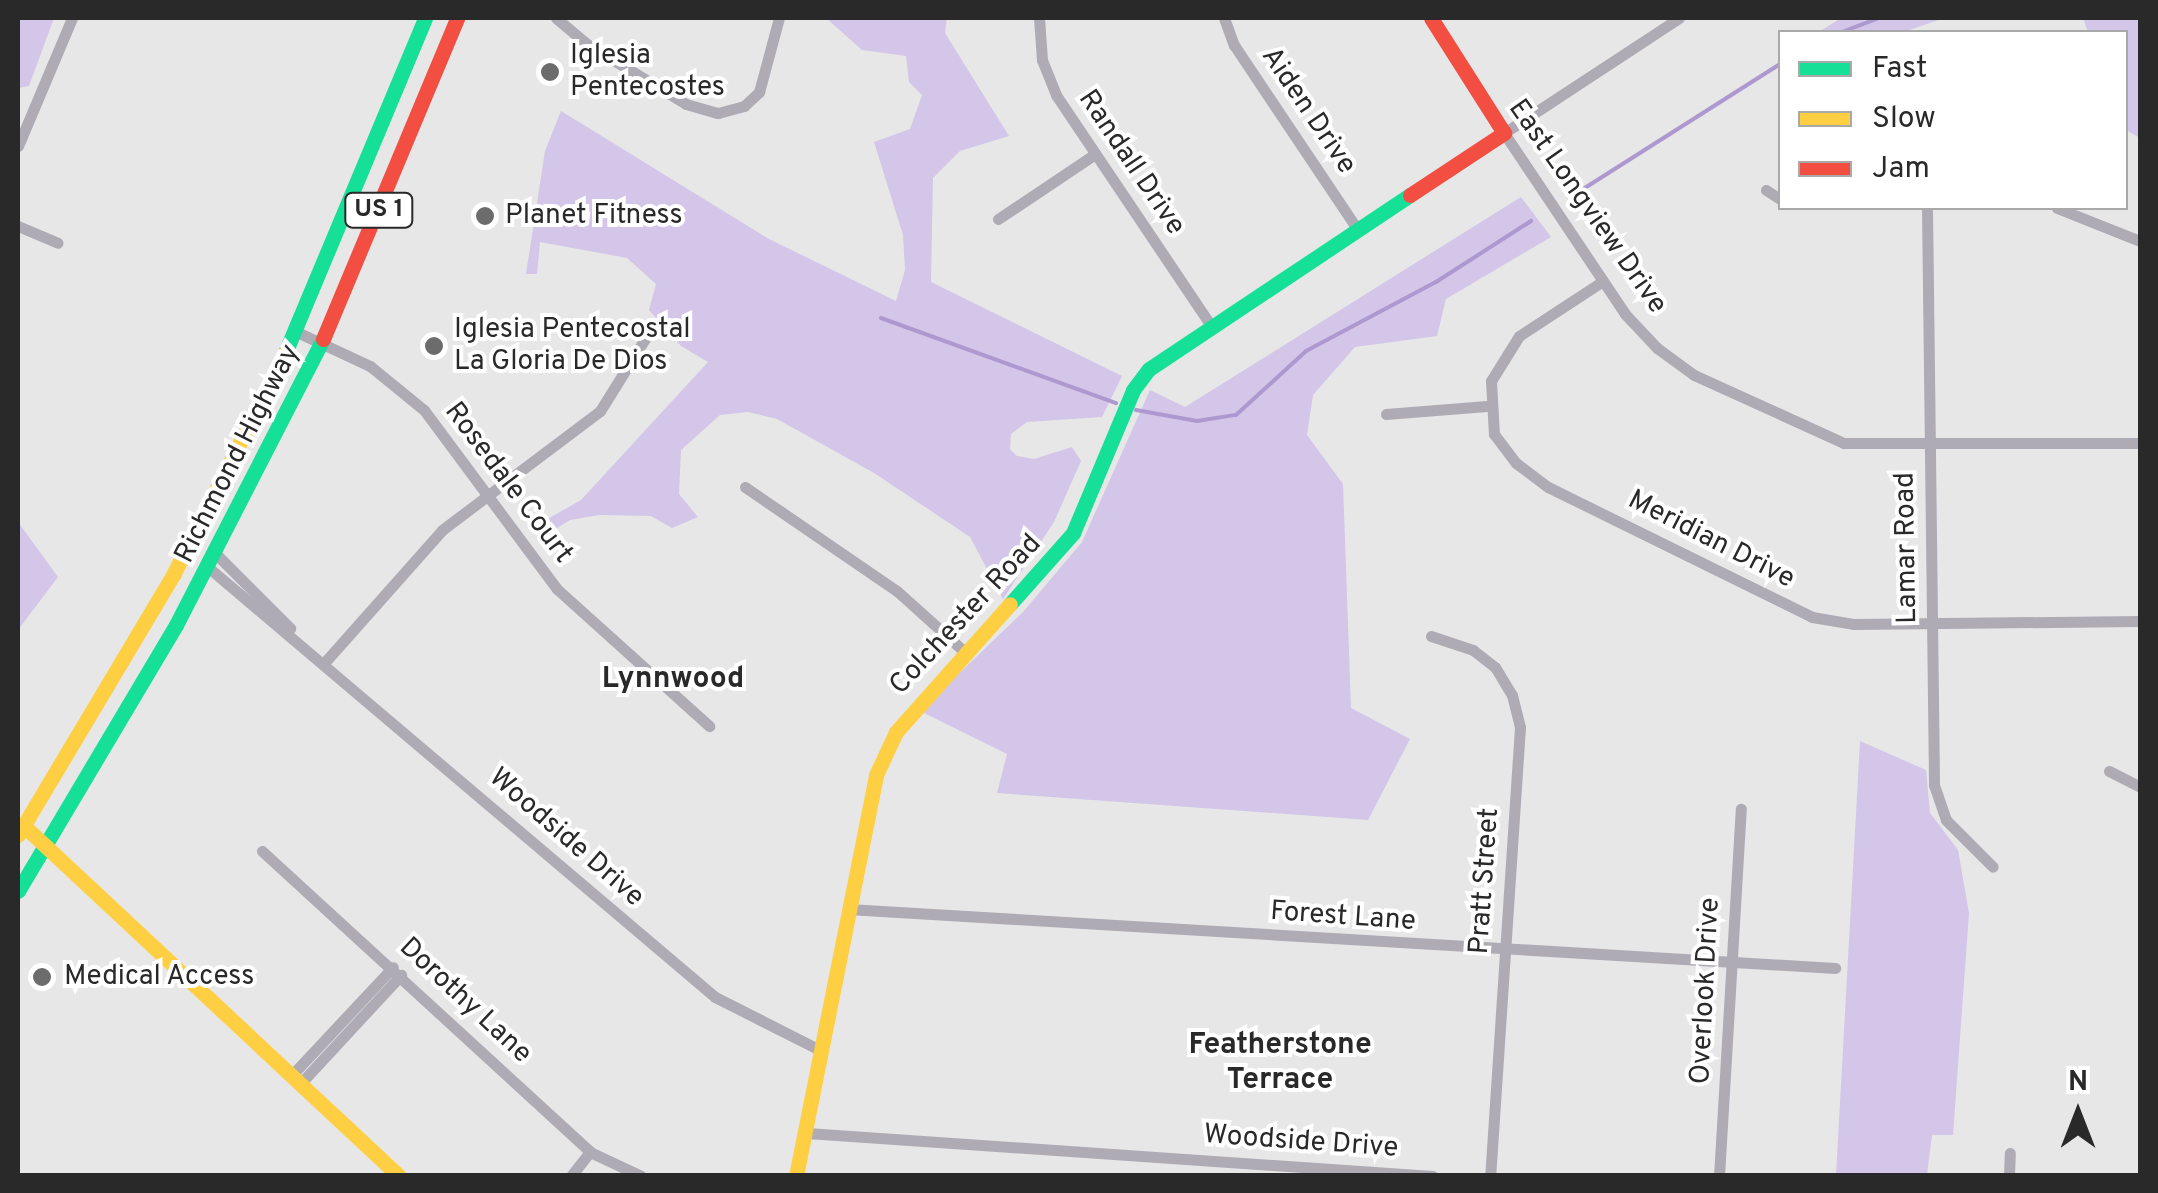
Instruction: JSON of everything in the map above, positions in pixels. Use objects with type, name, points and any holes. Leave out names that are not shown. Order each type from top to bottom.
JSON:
[{"type":"street","points":[[18,146],[72,18]]},
{"type":"street","name":"Richmond Highway","points":[[20,826],[218,493],[297,332],[425,18]]},
{"type":"street","name":"Richmond Highway","points":[[18,891],[213,561],[322,343],[457,18]]},
{"type":"street","points":[[556,18],[686,104],[718,113],[739,108],[759,92],[778,18]]},
{"type":"street","name":"Randall Drive","points":[[1039,18],[1048,78],[1211,326]]},
{"type":"street","name":"Aiden Drive","points":[[1224,18],[1234,46],[1358,230]]},
{"type":"street","name":"East Longview Drive","points":[[1432,18],[1603,281],[1648,339],[1710,383],[1832,441],[1930,446],[2140,442]]},
{"type":"street","name":"Colchester Road","points":[[796,1176],[808,1133],[848,910],[885,753],[909,713],[967,654],[1073,533],[1139,380],[1211,326],[1679,18]]},
{"type":"street","points":[[998,218],[1095,154]]},
{"type":"street","points":[[1766,190],[1778,198]]},
{"type":"street","name":"Lamar Road","points":[[1927,210],[1936,798],[1951,825],[1992,866]]},
{"type":"street","points":[[2062,210],[2140,241]]},
{"type":"street","points":[[18,226],[58,243]]},
{"type":"street","points":[[1386,414],[1488,406],[1494,370],[1510,344],[1603,281]]},
{"type":"street","name":"Rosedale Court","points":[[297,332],[370,366],[424,410],[556,589],[708,726]]},
{"type":"street","points":[[325,662],[429,542],[600,412],[646,337]]},
{"type":"street","name":"Meridian Drive","points":[[1488,406],[1501,446],[1531,476],[1790,609],[1844,623],[2140,621]]},
{"type":"street","points":[[745,486],[897,592],[967,654]]},
{"type":"street","points":[[213,561],[206,544],[218,493]]},
{"type":"street","name":"Woodside Drive","points":[[213,561],[716,997],[822,1051]]},
{"type":"street","name":"Pratt Street","points":[[1431,636],[1483,657],[1505,680],[1517,711],[1490,1176]]},
{"type":"street","points":[[2108,771],[2140,787]]},
{"type":"street","name":"Overlook Drive","points":[[1719,1176],[1740,808]]},
{"type":"street","points":[[20,826],[44,844],[399,1176]]},
{"type":"street","name":"Dorothy Lane","points":[[262,852],[397,971],[590,1152],[641,1176]]},
{"type":"street","name":"Forest Lane","points":[[848,910],[1733,966],[1835,968]]},
{"type":"street","points":[[295,1080],[397,971]]},
{"type":"street","name":"Woodside Drive","points":[[808,1133],[1433,1176]]},
{"type":"street","points":[[571,1176],[590,1152]]},
{"type":"street","points":[[2009,1176],[2010,1153]]},
{"type":"shaded area","points":[[18,18],[54,18],[29,86],[18,88]]},
{"type":"shaded area","points":[[826,18],[947,18],[945,33],[1009,136],[960,151],[933,178],[931,282],[1122,376],[1102,417],[1027,422],[1011,434],[1010,449],[1017,456],[1034,459],[1072,447],[1081,461],[1054,522],[1003,599],[970,537],[874,473],[777,419],[748,412],[720,415],[681,450],[679,494],[698,517],[672,528],[651,516],[599,515],[570,520],[541,538],[537,525],[581,500],[708,362],[681,346],[649,310],[656,284],[627,258],[540,242],[537,274],[526,274],[545,151],[561,111],[769,239],[896,301],[905,270],[903,235],[874,142],[910,129],[922,95],[909,82],[906,56],[862,50]]},
{"type":"shaded area","points":[[1841,18],[1944,18],[1910,30],[1822,30]]},
{"type":"shaded area","points":[[2083,18],[2140,18],[2140,138],[2128,131],[2128,30],[2087,30]]},
{"type":"shaded area","points":[[1521,197],[1551,237],[1446,299],[1437,336],[1355,347],[1313,395],[1307,435],[1343,484],[1351,708],[1410,739],[1368,820],[997,793],[1007,754],[920,711],[1023,612],[1082,542],[1150,390],[1185,407]]},
{"type":"shaded area","points":[[18,522],[58,577],[18,630]]},
{"type":"shaded area","points":[[1860,741],[1926,770],[1930,813],[1958,850],[1969,913],[1953,1135],[1932,1135],[1927,1175],[1836,1175]]},
{"type":"waterway","points":[[1847,30],[1878,18]]},
{"type":"waterway","points":[[1569,198],[1778,65]]},
{"type":"waterway","points":[[1136,410],[1197,421],[1236,415],[1306,351],[1436,282],[1531,221]]},
{"type":"waterway","points":[[881,318],[1116,403]]},
{"type":"traffic: fast","points":[[285,353],[425,18]]},
{"type":"traffic: fast","points":[[1010,604],[1073,533],[1133,390],[1149,369],[1410,195]]},
{"type":"traffic: fast","points":[[18,891],[176,625],[323,339]]},
{"type":"traffic: slow","points":[[18,835],[173,575],[285,353]]},
{"type":"traffic: slow","points":[[796,1176],[876,775],[896,732],[1010,604]]},
{"type":"traffic: slow","points":[[23,825],[399,1176]]},
{"type":"traffic: jam","points":[[323,339],[457,18]]},
{"type":"traffic: jam","points":[[1410,195],[1504,133],[1431,18]]},
{"type":"place","name":"Iglesia Pentecostes","points":[[550,72]]},
{"type":"place","name":"Planet Fitness","points":[[485,216]]},
{"type":"place","name":"Iglesia Pentecostal La Gloria De Dios","points":[[434,346]]},
{"type":"place","name":"Medical Access","points":[[42,977]]},
{"type":"district","name":"Lynnwood","points":[[673,680]]},
{"type":"district","name":"Featherstone Terrace","points":[[1280,1063]]}]
